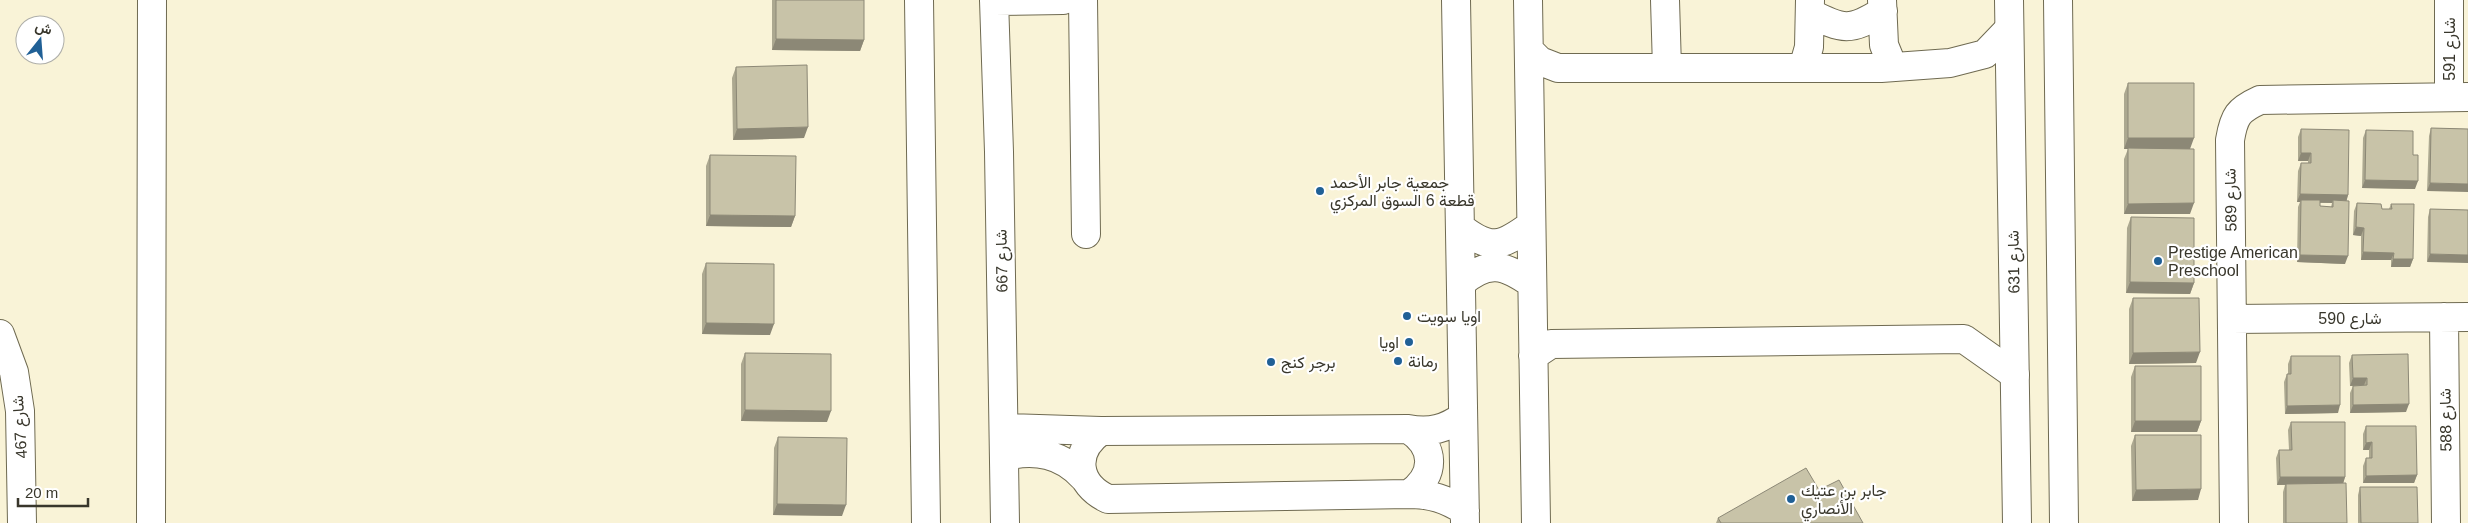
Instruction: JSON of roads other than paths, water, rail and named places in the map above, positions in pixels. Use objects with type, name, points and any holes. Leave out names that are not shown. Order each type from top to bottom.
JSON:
[{"type":"street","points":[[151,523],[152,0]]},
{"type":"street","points":[[919,0],[926,523]]},
{"type":"street","points":[[994,0],[1063,0]]},
{"type":"street","name":"شارع 667","points":[[994,0],[1005,523]]},
{"type":"street","points":[[1083,0],[1086,234]]},
{"type":"street","points":[[1456,0],[1465,517]]},
{"type":"street","points":[[1528,0],[1536,523]]},
{"type":"street","points":[[1665,0],[1667,68]]},
{"type":"street","name":"شارع 631","points":[[2009,0],[2017,523]]},
{"type":"street","points":[[2058,0],[2064,523]]},
{"type":"street","name":"شارع 591","points":[[2448,0],[2458,97]]},
{"type":"street","points":[[1882,5],[1884,45],[1893,67]]},
{"type":"street","points":[[1810,6],[1836,26],[1860,25],[1882,5]]},
{"type":"street","points":[[1803,68],[1809,47],[1810,6]]},
{"type":"street","points":[[1529,50],[1540,61],[1558,68],[1893,67],[1950,63],[1985,54],[2009,28]]},
{"type":"street","name":"شارع 589","points":[[2234,523],[2230,140],[2233,122],[2243,108],[2260,100],[2458,97]]},
{"type":"street","points":[[1460,227],[1477,240],[1497,244],[1510,241],[1531,225]]},
{"type":"street","points":[[1461,283],[1474,272],[1485,268],[1499,267],[1516,273],[1532,284]]},
{"type":"street","name":"شارع 590","points":[[2232,319],[2456,317]]},
{"type":"street","name":"شارع 588","points":[[2446,523],[2456,317]]},
{"type":"street","name":"شارع 467","points":[[0,334],[14,372],[20,411],[22,523]]},
{"type":"street","points":[[1533,356],[1551,344],[1964,339],[2014,375]]},
{"type":"street","points":[[1004,428],[1101,431],[1408,429],[1420,431],[1437,430],[1454,423],[1463,416]]},
{"type":"street","points":[[1408,429],[1424,442],[1430,462],[1424,481],[1410,494]]},
{"type":"street","points":[[1083,477],[1081,466],[1085,446],[1101,431]]},
{"type":"street","points":[[1005,456],[1027,452],[1050,455],[1072,465],[1093,490],[1108,499],[1428,494],[1438,496],[1465,517]]},
{"type":"place","name":"جمعية جابر الأحمد قطعة 6 السوق المركزي","points":[[1320,191]]},
{"type":"place","name":"Prestige American Preschool","points":[[2158,261]]},
{"type":"place","name":"اويا سويت","points":[[1407,316]]},
{"type":"place","name":"اويا","points":[[1409,342]]},
{"type":"place","name":"رمانة","points":[[1398,361]]},
{"type":"place","name":"برجر كنج","points":[[1271,362]]},
{"type":"place","name":"جابر بن عتيك الأنصاري","points":[[1791,499]]}]
